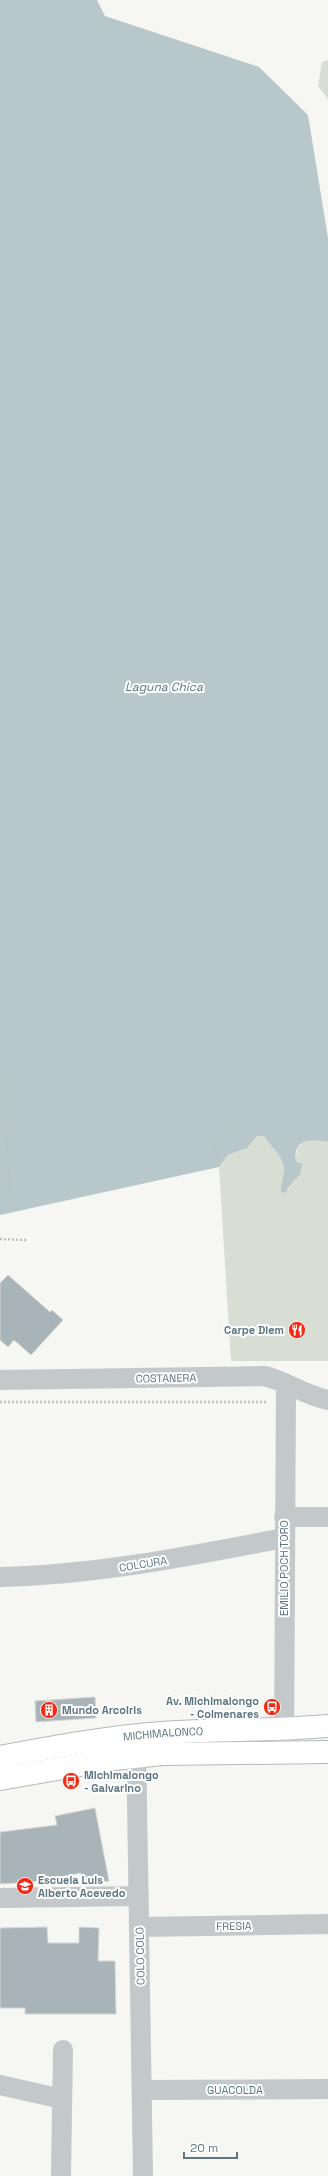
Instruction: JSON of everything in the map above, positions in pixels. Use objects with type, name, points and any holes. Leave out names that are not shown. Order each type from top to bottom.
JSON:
[{"type":"main road","name":"MICHIMALONCO","points":[[0,1779],[136,1746],[328,1726]]},
{"type":"main road","name":"MICHIMALONCO","points":[[0,1757],[79,1742],[136,1746],[284,1752],[328,1752]]},
{"type":"street","name":"COSTANERA","points":[[0,1380],[265,1376],[286,1384],[310,1396],[328,1400]]},
{"type":"street","name":"EMILIO POCH TORO","points":[[284,1752],[284,1517],[286,1384]]},
{"type":"street","points":[[284,1517],[328,1517]]},
{"type":"street","name":"COLCURA","points":[[0,1577],[116,1568],[284,1538]]},
{"type":"street","name":"COLO COLO","points":[[136,1746],[143,2176]]},
{"type":"street","points":[[0,1898],[139,1896]]},
{"type":"street","name":"FRESIA","points":[[139,1927],[328,1924]]},
{"type":"street","points":[[61,2176],[63,2050]]},
{"type":"street","points":[[0,2085],[62,2099]]},
{"type":"street","name":"GUACOLDA","points":[[142,2090],[328,2089]]},
{"type":"path","points":[[0,1078],[2,1078],[12,1212]]},
{"type":"path","points":[[231,1123],[247,1148]]},
{"type":"path","points":[[0,1133],[6,1133]]},
{"type":"path","points":[[215,1145],[219,1167]]},
{"type":"path","points":[[0,1176],[9,1176]]},
{"type":"path","points":[[0,1239],[27,1240]]},
{"type":"shaded area","points":[[328,60],[328,99],[318,86],[322,62]]},
{"type":"shaded area","points":[[257,1136],[264,1136],[283,1161],[285,1170],[281,1192],[289,1189],[293,1179],[297,1152],[300,1145],[305,1141],[314,1140],[328,1142],[328,1361],[231,1361],[219,1167],[228,1155],[247,1148]]},
{"type":"water","name":"Laguna Chica","points":[[0,0],[97,0],[105,16],[259,67],[308,115],[328,238],[328,1142],[315,1140],[304,1142],[300,1145],[297,1149],[296,1162],[302,1164],[300,1175],[294,1180],[285,1193],[281,1192],[284,1165],[280,1156],[264,1136],[257,1136],[247,1148],[228,1155],[219,1167],[0,1215]]},
{"type":"building","points":[[8,1275],[50,1312],[52,1310],[63,1320],[31,1355],[14,1340],[8,1347],[0,1340],[0,1283]]},
{"type":"building","points":[[95,1697],[96,1718],[36,1722],[35,1701]]},
{"type":"building","points":[[95,1808],[109,1881],[83,1885],[81,1873],[32,1882],[0,1884],[0,1832],[57,1825],[55,1816]]},
{"type":"building","points":[[47,1927],[48,1943],[79,1943],[79,1927],[99,1928],[98,1961],[115,1961],[116,2014],[25,2014],[25,2008],[0,2008],[0,1928]]},
{"type":"place","name":"Carpe Diem","points":[[297,1330]]},
{"type":"place","name":"Av. Michimalongo - Colmenares","points":[[272,1707]]},
{"type":"place","name":"Mundo Arcoiris","points":[[49,1710]]},
{"type":"place","name":"Michimalongo - Galvarino","points":[[71,1781]]},
{"type":"place","name":"Escuela Luis Alberto Acevedo","points":[[25,1886]]}]
